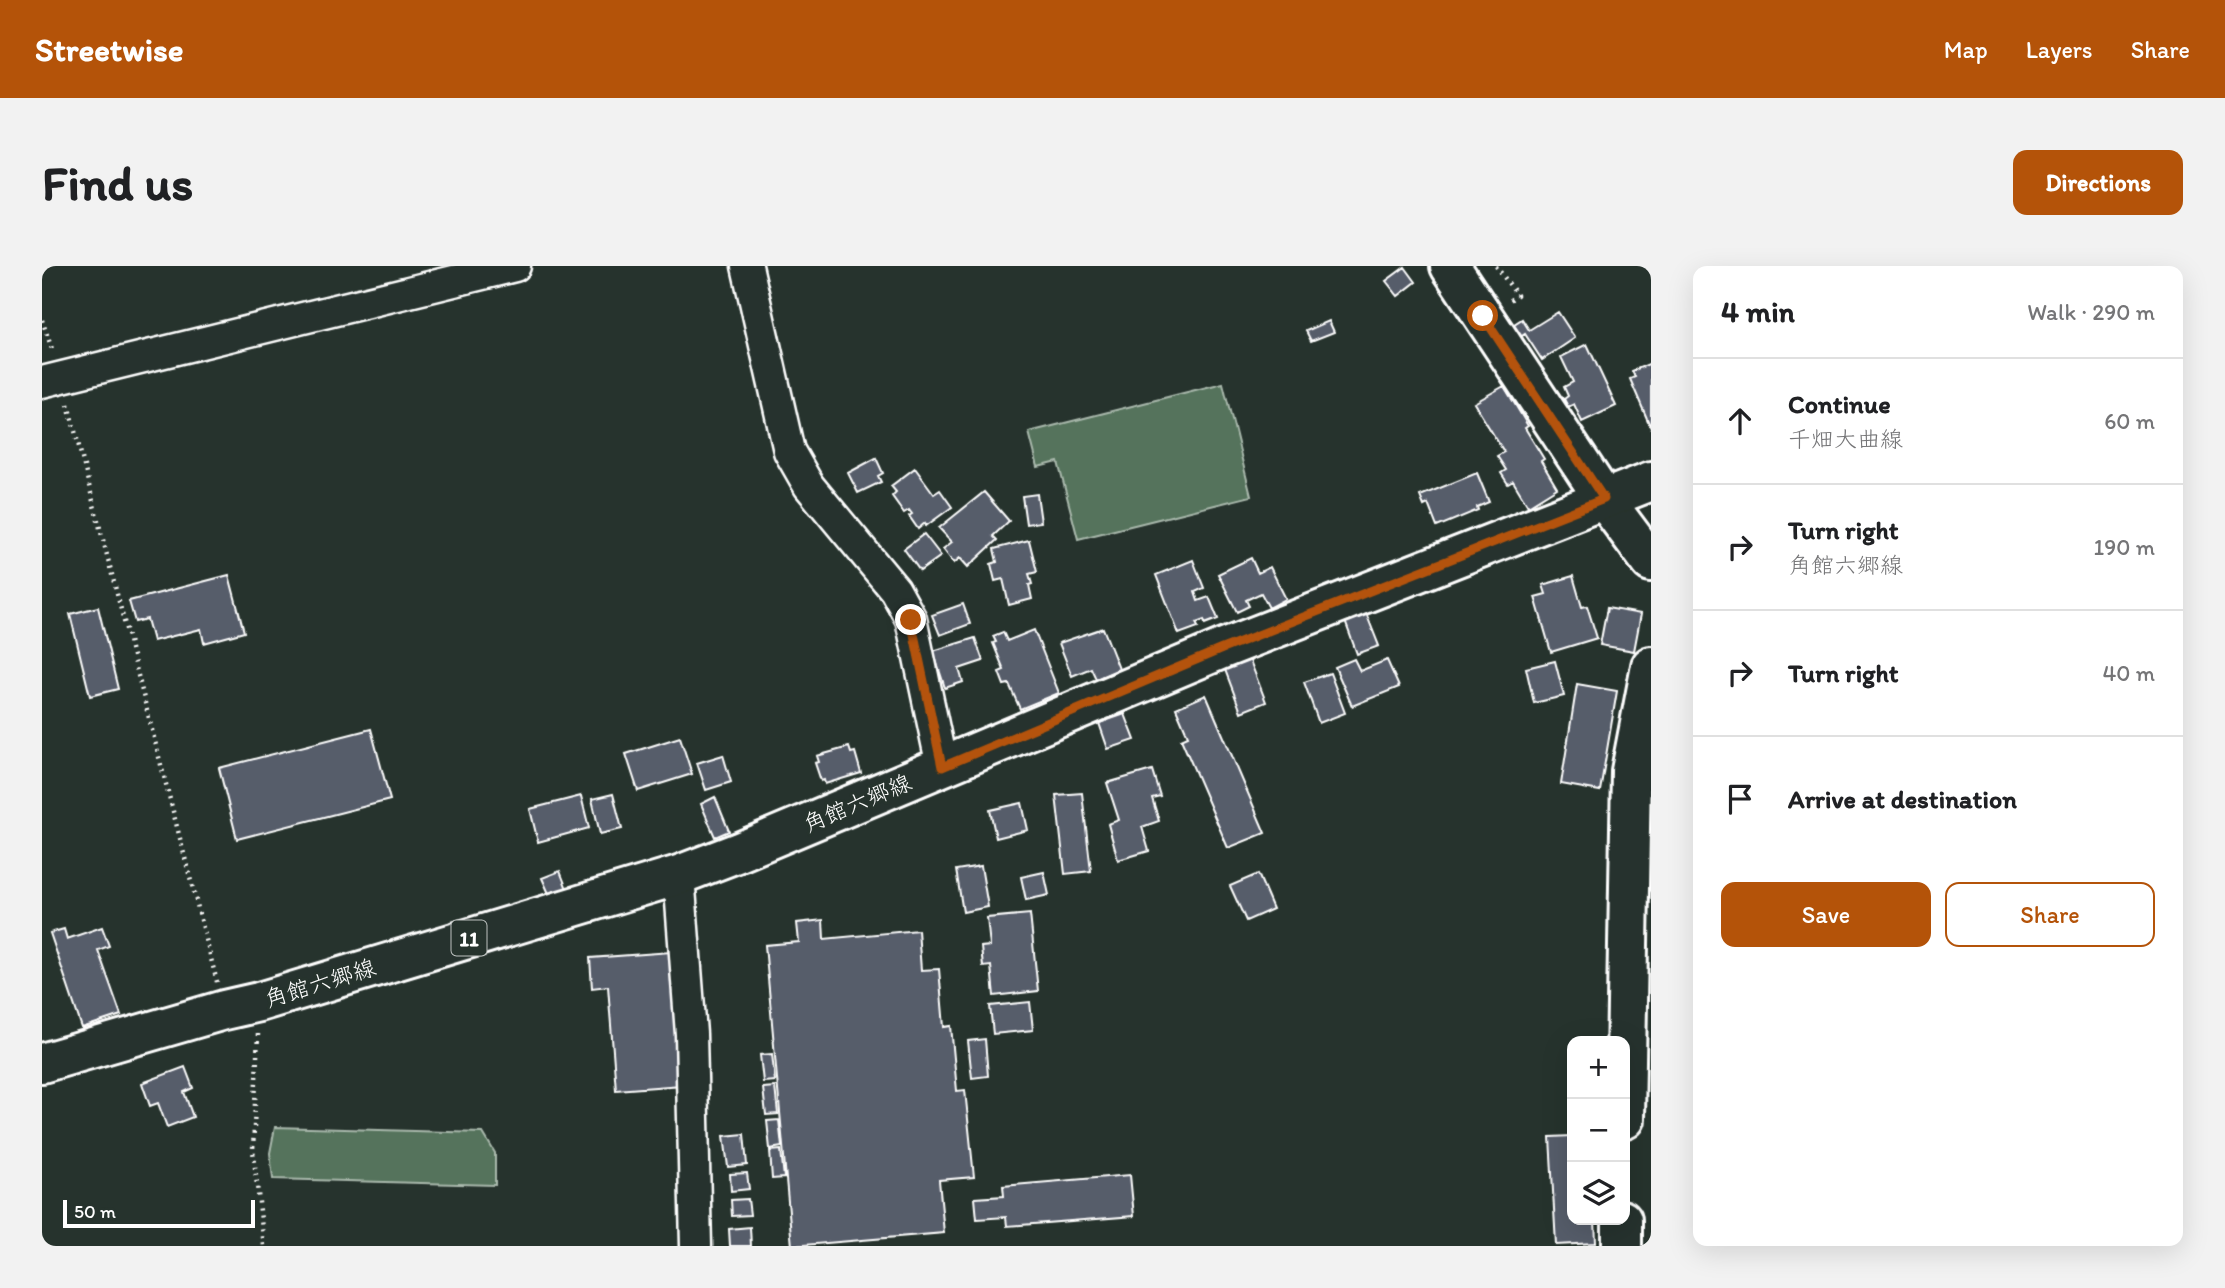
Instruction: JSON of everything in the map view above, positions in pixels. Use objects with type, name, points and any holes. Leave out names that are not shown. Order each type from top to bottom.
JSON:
[{"type":"main road","points":[[1450,266],[1604,499],[1651,562]]},
{"type":"main road","name":"角館六郷線","points":[[42,1063],[679,875],[740,852],[1222,649],[1651,481]]},
{"type":"main road","points":[[1625,1099],[1631,771],[1651,666]]},
{"type":"main road","points":[[1622,1225],[1622,1246]]},
{"type":"street","points":[[52,379],[516,266]]},
{"type":"street","points":[[747,266],[789,451],[809,486],[895,590],[911,620],[942,767]]},
{"type":"street","points":[[679,875],[691,1034],[696,1246]]},
{"type":"path","points":[[52,379],[241,1006],[264,1246]]},
{"type":"green space","points":[[1223,383],[1251,496],[1078,539],[1058,462],[1038,467],[1029,432]]},
{"type":"green space","points":[[275,1127],[483,1133],[495,1153],[495,1185],[273,1179],[270,1153]]},
{"type":"building","points":[[1405,267],[1416,282],[1398,296],[1386,281]]},
{"type":"building","points":[[1558,312],[1575,338],[1542,360],[1525,334],[1519,338],[1511,326],[1522,319],[1529,330]]},
{"type":"building","points":[[1329,321],[1334,332],[1311,341],[1306,331]]},
{"type":"building","points":[[1587,344],[1616,406],[1582,422],[1574,404],[1568,407],[1564,399],[1568,396],[1564,387],[1573,382],[1561,357]]},
{"type":"building","points":[[1651,363],[1651,428],[1630,379],[1635,377],[1632,371]]},
{"type":"building","points":[[1504,386],[1528,426],[1525,428],[1544,459],[1541,461],[1557,488],[1528,506],[1513,481],[1508,484],[1501,473],[1506,470],[1497,456],[1504,452],[1474,403]]},
{"type":"building","points":[[876,458],[883,473],[878,476],[881,482],[858,493],[848,473]]},
{"type":"building","points":[[915,468],[934,494],[940,490],[952,507],[918,529],[909,516],[912,514],[909,510],[904,513],[892,496],[896,492],[891,486]]},
{"type":"building","points":[[1477,473],[1489,502],[1477,507],[1478,510],[1437,527],[1428,504],[1424,506],[1420,496]]},
{"type":"building","points":[[984,492],[1009,521],[993,536],[997,540],[968,567],[960,558],[954,563],[943,549],[952,542],[939,528]]},
{"type":"building","points":[[1037,494],[1041,522],[1026,524],[1022,496]]},
{"type":"building","points":[[924,534],[941,556],[920,571],[904,549]]},
{"type":"building","points":[[1029,540],[1037,572],[1029,574],[1032,599],[1009,605],[1003,579],[995,581],[991,564],[997,562],[994,549]]},
{"type":"building","points":[[1251,558],[1258,573],[1270,567],[1286,599],[1269,608],[1261,593],[1246,600],[1249,606],[1237,612],[1218,574]]},
{"type":"building","points":[[1193,560],[1204,588],[1195,592],[1198,601],[1209,597],[1218,619],[1205,624],[1204,620],[1196,623],[1198,627],[1179,634],[1156,575]]},
{"type":"building","points":[[229,575],[244,632],[204,643],[201,629],[153,641],[147,619],[135,622],[129,601]]},
{"type":"building","points":[[1573,576],[1582,607],[1587,606],[1597,638],[1551,652],[1535,597],[1546,594],[1543,585]]},
{"type":"building","points":[[963,604],[970,624],[940,635],[932,615]]},
{"type":"building","points":[[98,607],[118,689],[90,696],[70,614]]},
{"type":"building","points":[[1607,608],[1641,614],[1634,651],[1600,645]]},
{"type":"building","points":[[1366,613],[1379,646],[1357,654],[1345,621]]},
{"type":"building","points":[[1103,628],[1119,669],[1096,679],[1091,668],[1072,676],[1059,643]]},
{"type":"building","points":[[1034,630],[1059,693],[1020,709],[1009,684],[1004,685],[999,672],[1004,670],[993,643],[996,642],[993,636],[1003,632],[1007,641]]},
{"type":"building","points":[[975,638],[983,661],[959,669],[963,682],[945,688],[933,651]]},
{"type":"building","points":[[1249,658],[1266,702],[1241,712],[1224,667]]},
{"type":"building","points":[[1354,659],[1360,671],[1387,660],[1399,687],[1352,706],[1335,667]]},
{"type":"building","points":[[1555,661],[1564,696],[1534,703],[1526,668]]},
{"type":"building","points":[[1330,673],[1345,713],[1319,723],[1304,682]]},
{"type":"building","points":[[1577,684],[1617,691],[1600,791],[1561,784]]},
{"type":"building","points":[[1206,695],[1265,833],[1228,848],[1181,739],[1188,736],[1176,708]]},
{"type":"building","points":[[1125,714],[1135,740],[1108,749],[1099,723]]},
{"type":"building","points":[[371,729],[390,800],[237,839],[219,768]]},
{"type":"building","points":[[680,737],[692,774],[638,791],[626,754]]},
{"type":"building","points":[[849,747],[851,753],[855,752],[861,773],[825,784],[824,780],[821,781],[815,763],[819,762],[817,756]]},
{"type":"building","points":[[723,755],[731,782],[706,790],[697,763]]},
{"type":"building","points":[[1152,770],[1160,796],[1152,798],[1159,821],[1142,827],[1149,851],[1118,860],[1108,824],[1119,820],[1107,783]]},
{"type":"building","points":[[1082,793],[1091,871],[1065,874],[1056,795]]},
{"type":"building","points":[[613,794],[622,829],[600,834],[592,799]]},
{"type":"building","points":[[581,796],[589,828],[538,842],[530,809]]},
{"type":"building","points":[[715,797],[729,831],[715,837],[701,804]]},
{"type":"building","points":[[1022,803],[1028,830],[996,838],[990,810]]},
{"type":"building","points":[[981,866],[988,907],[963,912],[956,870]]},
{"type":"building","points":[[560,871],[567,889],[550,896],[542,878]]},
{"type":"building","points":[[1044,872],[1049,895],[1026,900],[1021,877]]},
{"type":"building","points":[[1258,874],[1273,909],[1246,921],[1230,886]]},
{"type":"building","points":[[1030,914],[1038,991],[994,996],[991,966],[983,967],[981,947],[990,946],[987,918]]},
{"type":"building","points":[[823,920],[824,939],[918,930],[921,970],[939,969],[944,1027],[951,1026],[957,1091],[965,1090],[974,1177],[939,1180],[944,1233],[792,1246],[765,945],[799,942],[797,923]]},
{"type":"building","points":[[102,927],[109,946],[98,950],[121,1015],[82,1028],[50,933],[64,929],[67,939]]},
{"type":"building","points":[[671,952],[682,1085],[616,1090],[608,986],[592,988],[590,958]]},
{"type":"building","points":[[1030,1002],[1033,1030],[993,1034],[990,1006]]},
{"type":"building","points":[[985,1039],[988,1076],[972,1078],[968,1041]]},
{"type":"building","points":[[772,1054],[775,1081],[763,1082],[760,1055]]},
{"type":"building","points":[[185,1067],[193,1088],[184,1092],[193,1117],[167,1127],[158,1103],[150,1106],[142,1083]]},
{"type":"building","points":[[775,1087],[778,1114],[766,1115],[763,1088]]},
{"type":"building","points":[[779,1120],[782,1147],[770,1149],[767,1121]]},
{"type":"building","points":[[744,1134],[747,1165],[728,1167],[724,1136]]},
{"type":"building","points":[[1567,1136],[1567,1225],[1595,1225],[1596,1243],[1556,1245],[1550,1137]]},
{"type":"building","points":[[781,1150],[784,1178],[772,1179],[770,1151]]},
{"type":"building","points":[[747,1173],[749,1189],[731,1191],[730,1174]]},
{"type":"building","points":[[1130,1175],[1134,1216],[1007,1226],[1006,1217],[977,1219],[975,1198],[1004,1196],[1003,1186]]},
{"type":"building","points":[[748,1199],[750,1215],[732,1216],[731,1200]]},
{"type":"building","points":[[750,1227],[751,1246],[730,1246],[729,1229]]},
{"type":"route","points":[[911,620],[942,767],[1222,649],[1604,499],[1483,316]]}]
